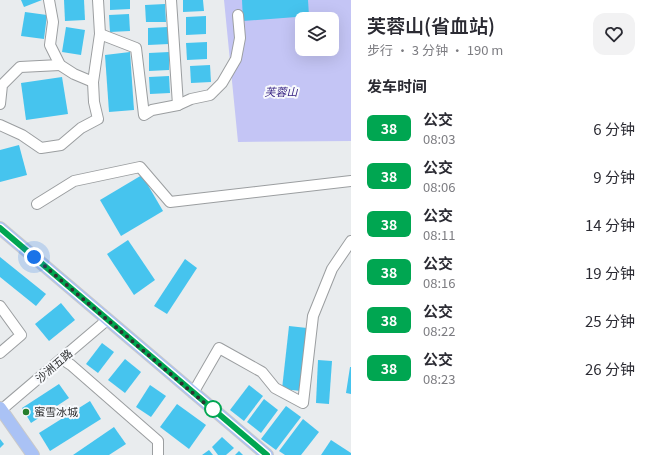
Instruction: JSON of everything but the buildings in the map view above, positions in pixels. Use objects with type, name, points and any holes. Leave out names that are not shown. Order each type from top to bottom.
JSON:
[{"type":"main road","points":[[0,228],[267,455]]},
{"type":"main road","points":[[1,410],[33,455]]},
{"type":"street","points":[[49,0],[53,22],[50,45],[60,65],[74,74],[93,82]]},
{"type":"street","points":[[0,125],[22,135],[41,148],[61,145],[81,128],[98,118],[94,102],[93,82],[100,34],[98,0]]},
{"type":"street","points":[[171,0],[178,105]]},
{"type":"street","points":[[100,34],[136,48],[144,115],[152,110],[178,105],[191,99],[210,95],[222,83],[236,59],[240,38],[238,15]]},
{"type":"street","points":[[0,104],[2,85],[20,67],[60,65]]},
{"type":"street","points":[[37,204],[74,181],[140,167],[170,202],[351,181]]},
{"type":"street","points":[[193,393],[219,348],[262,372],[275,388],[303,403],[312,316],[332,269],[351,241]]},
{"type":"street","points":[[0,306],[21,335],[0,353]]},
{"type":"street","name":"沙洲五路","points":[[1,410],[107,320]]},
{"type":"street","points":[[62,359],[71,365],[158,441],[158,455]]},
{"type":"green space","name":"芙蓉山","points":[[224,0],[351,0],[351,141],[238,142]]},
{"type":"bus line","name":"38","points":[[0,228],[267,455]]},
{"type":"place","name":"蜜雪冰城","points":[[26,412]]},
{"type":"route","points":[[34,257],[215,412],[213,409]]}]
